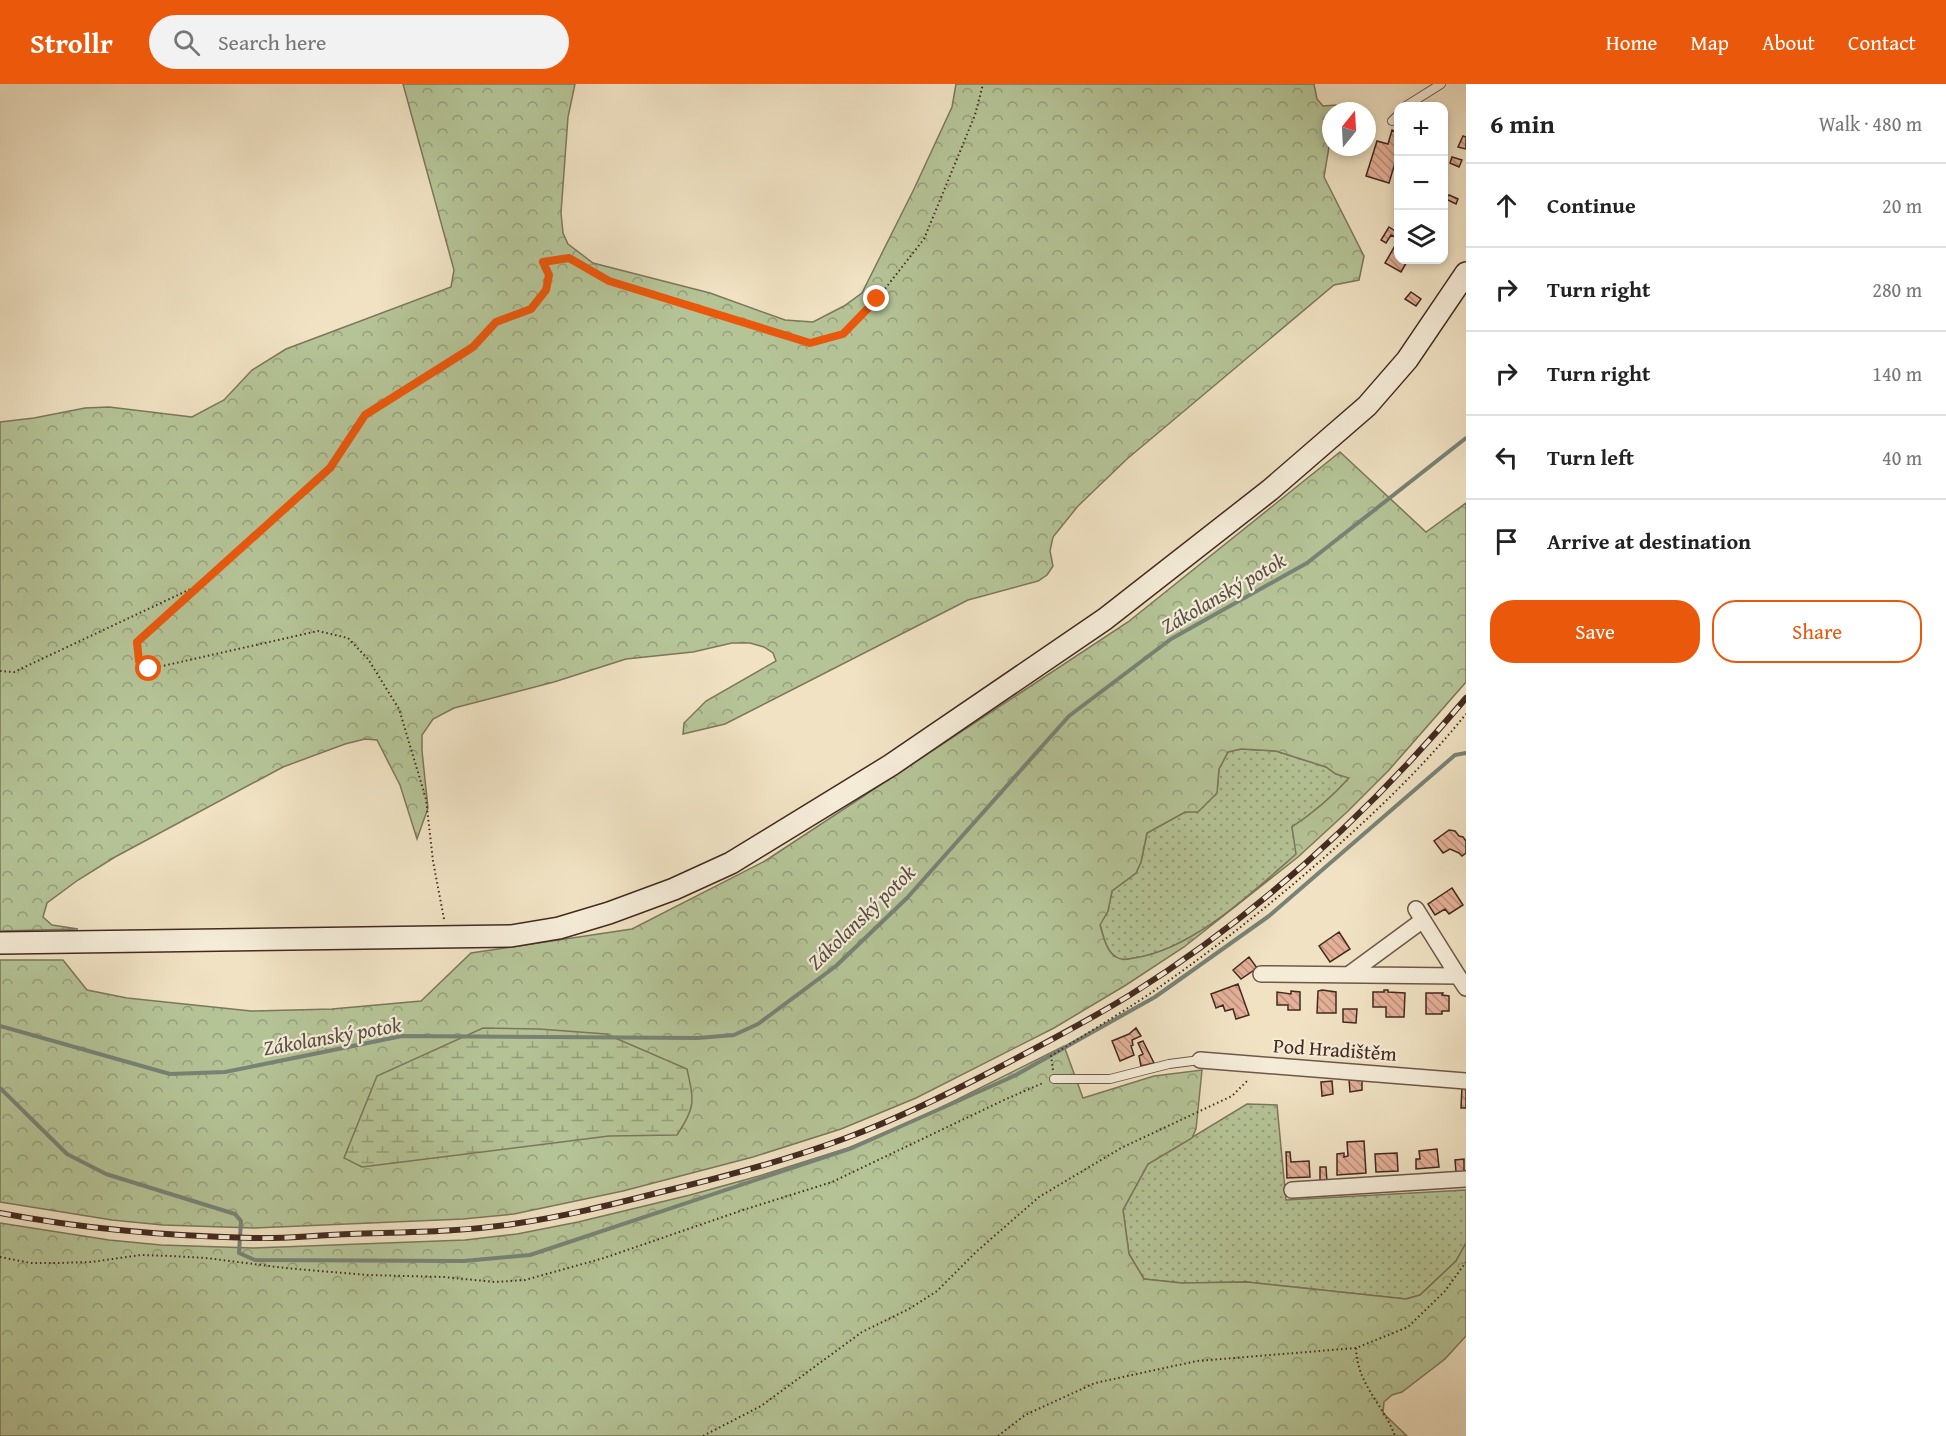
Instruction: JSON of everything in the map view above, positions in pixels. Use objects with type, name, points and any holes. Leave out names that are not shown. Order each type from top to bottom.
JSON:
[{"type":"main road","points":[[0,943],[511,936],[559,928],[609,913],[674,889],[730,863],[891,765],[1105,619],[1270,490],[1367,406],[1407,360],[1466,273]]},
{"type":"street","points":[[1348,975],[1419,915],[1462,982]]},
{"type":"street","points":[[1261,974],[1348,975],[1462,982]]},
{"type":"street","name":"Pod Hradištěm","points":[[1200,1060],[1466,1081]]},
{"type":"street","points":[[1292,1190],[1466,1179]]},
{"type":"lane","points":[[1412,102],[1441,84]]},
{"type":"lane","points":[[1054,1079],[1110,1079],[1169,1064],[1200,1060]]},
{"type":"path","points":[[447,937],[433,861],[426,799],[399,709],[368,659],[348,638],[318,632],[149,669],[139,661],[137,642],[330,468],[365,415],[473,347],[496,322],[531,309],[546,290],[549,275],[543,262],[569,258],[609,281],[810,343],[843,334],[877,299],[924,239],[975,115],[983,84]]},
{"type":"path","points":[[0,671],[14,672],[200,585]]},
{"type":"path","points":[[1052,1065],[1051,1056],[1151,993],[1245,925],[1381,808],[1439,747],[1466,714]]},
{"type":"path","points":[[703,1436],[760,1406],[862,1332],[909,1309],[937,1291],[976,1252],[1039,1197],[1121,1148],[1232,1096],[1254,1073]]},
{"type":"path","points":[[0,1257],[31,1263],[59,1263],[92,1262],[141,1255],[182,1256],[367,1275],[444,1277],[495,1282],[525,1280],[604,1258],[832,1182],[1004,1100],[1054,1079]]},
{"type":"path","points":[[998,1436],[1025,1415],[1095,1383],[1197,1361],[1356,1348],[1408,1327],[1445,1291],[1466,1262]]},
{"type":"path","points":[[1356,1348],[1356,1362],[1368,1389],[1395,1436]]},
{"type":"green space","points":[[403,84],[575,84],[568,117],[561,213],[563,233],[568,244],[593,263],[710,293],[785,320],[813,322],[844,306],[862,293],[952,107],[956,84],[1314,84],[1317,99],[1322,105],[1322,156],[1328,156],[1324,177],[1364,256],[1359,280],[1334,285],[1127,459],[1078,506],[1053,537],[1050,551],[1053,566],[1047,575],[1038,581],[968,600],[725,724],[683,734],[684,723],[706,701],[776,661],[773,653],[764,647],[750,643],[732,643],[693,652],[626,659],[554,682],[454,708],[433,719],[422,735],[428,808],[417,839],[400,785],[377,740],[365,739],[345,744],[283,767],[115,857],[47,903],[43,917],[52,925],[78,929],[0,931],[0,422],[85,408],[109,407],[192,417],[224,400],[252,370],[286,349],[451,287],[454,270]]},
{"type":"green space","points":[[1340,452],[1426,532],[1466,503],[1466,682],[1389,770],[1298,857],[1184,947],[1054,1028],[916,1098],[841,1129],[753,1157],[623,1191],[514,1214],[463,1219],[254,1228],[163,1225],[112,1220],[0,1202],[0,960],[63,960],[87,990],[127,998],[251,1011],[332,1009],[421,1001],[471,953],[632,929],[765,861],[1128,622]],"holes":[[[1241,749],[1276,751],[1326,767],[1336,774],[1349,778],[1336,792],[1292,827],[1296,854],[1261,885],[1199,932],[1156,953],[1130,959],[1116,957],[1105,942],[1100,925],[1108,911],[1112,891],[1136,873],[1141,862],[1147,833],[1185,812],[1198,812],[1217,793],[1219,769],[1228,752]]]},
{"type":"green space","points":[[1241,749],[1276,751],[1326,767],[1336,774],[1350,777],[1322,804],[1292,827],[1297,854],[1221,917],[1178,944],[1156,953],[1134,958],[1116,957],[1107,947],[1100,924],[1108,911],[1112,891],[1136,873],[1141,862],[1147,833],[1185,812],[1198,811],[1217,793],[1219,769],[1228,752]]},
{"type":"green space","points":[[483,1028],[606,1034],[687,1069],[692,1097],[688,1117],[677,1135],[609,1136],[362,1167],[344,1158],[377,1076]]},
{"type":"green space","points":[[1064,1046],[1083,1098],[1154,1076],[1202,1070],[1196,1129],[1192,1138],[1148,1164],[1123,1210],[1129,1254],[1144,1279],[1182,1283],[1247,1282],[1406,1299],[1420,1295],[1456,1261],[1466,1243],[1466,1336],[1445,1359],[1402,1392],[1392,1395],[1384,1402],[1383,1413],[1407,1436],[0,1436],[0,1223],[109,1240],[161,1245],[253,1248],[465,1240],[517,1234],[690,1195],[848,1148],[924,1116]]},
{"type":"green space","points":[[1247,1104],[1277,1105],[1286,1200],[1466,1190],[1466,1243],[1456,1261],[1420,1295],[1406,1299],[1247,1282],[1182,1283],[1144,1279],[1129,1254],[1123,1210],[1148,1164]]},
{"type":"building","points":[[1392,130],[1394,131],[1394,166],[1389,183],[1366,176],[1372,156],[1376,156],[1377,141],[1388,144]]},
{"type":"building","points":[[1463,136],[1466,137],[1466,149],[1458,147]]},
{"type":"building","points":[[1452,157],[1462,160],[1459,167],[1450,163]]},
{"type":"building","points":[[1449,195],[1458,199],[1456,204],[1448,200]]},
{"type":"building","points":[[1389,227],[1394,230],[1394,236],[1391,235],[1386,243],[1381,240]]},
{"type":"building","points":[[1394,247],[1394,264],[1406,264],[1401,272],[1385,263]]},
{"type":"building","points":[[1411,292],[1421,299],[1416,306],[1405,299]]},
{"type":"building","points":[[1449,830],[1455,831],[1466,841],[1466,853],[1462,856],[1450,849],[1443,853],[1434,841]]},
{"type":"building","points":[[1452,888],[1463,905],[1449,914],[1445,909],[1435,915],[1428,904]]},
{"type":"building","points":[[1339,932],[1350,949],[1330,962],[1319,946]]},
{"type":"building","points":[[1249,957],[1257,968],[1241,979],[1233,970]]},
{"type":"building","points":[[1238,984],[1249,1015],[1236,1019],[1233,1009],[1225,1011],[1223,1005],[1216,1008],[1211,994]]},
{"type":"building","points":[[1384,990],[1405,993],[1404,1017],[1386,1017],[1386,1007],[1373,1007],[1373,992],[1384,992]]},
{"type":"building","points":[[1291,991],[1300,992],[1300,1010],[1288,1010],[1288,1005],[1277,1005],[1277,992],[1291,994]]},
{"type":"building","points":[[1318,991],[1336,992],[1336,1013],[1317,1013]]},
{"type":"building","points":[[1426,993],[1443,993],[1442,995],[1449,996],[1449,1011],[1442,1011],[1442,1014],[1426,1014]]},
{"type":"building","points":[[1343,1009],[1357,1009],[1356,1023],[1343,1022]]},
{"type":"building","points":[[1136,1028],[1141,1036],[1132,1040],[1134,1055],[1120,1061],[1112,1041],[1129,1034]]},
{"type":"building","points":[[1143,1041],[1154,1063],[1141,1066],[1139,1056],[1143,1054],[1138,1043]]},
{"type":"building","points":[[1349,1079],[1362,1079],[1362,1090],[1350,1092]]},
{"type":"building","points":[[1332,1081],[1333,1094],[1322,1096],[1321,1082]]},
{"type":"building","points":[[1462,1087],[1466,1088],[1466,1108],[1461,1108]]},
{"type":"building","points":[[1364,1141],[1366,1173],[1337,1175],[1337,1154],[1344,1153],[1344,1157],[1348,1156],[1347,1142]]},
{"type":"building","points":[[1437,1149],[1439,1167],[1416,1169],[1416,1159],[1420,1159],[1419,1151]]},
{"type":"building","points":[[1286,1152],[1290,1152],[1291,1162],[1309,1161],[1310,1177],[1287,1178]]},
{"type":"building","points":[[1397,1153],[1398,1171],[1376,1172],[1375,1154]]},
{"type":"building","points":[[1464,1159],[1464,1172],[1456,1172],[1455,1160]]},
{"type":"building","points":[[1320,1167],[1326,1167],[1327,1182],[1320,1182]]},
{"type":"waterway","name":"Zákolanský potok","points":[[0,1026],[170,1074],[225,1072],[402,1036],[698,1038],[734,1035],[758,1024],[836,966],[907,898],[1069,716],[1171,639],[1307,563],[1466,438]]},
{"type":"waterway","points":[[0,1088],[67,1154],[106,1174],[235,1214],[241,1221],[239,1253],[255,1260],[464,1261],[530,1255],[852,1148],[1014,1076],[1155,997],[1269,916],[1455,755],[1466,753]]},
{"type":"railway","points":[[0,1213],[94,1227],[220,1237],[276,1238],[472,1229],[531,1221],[604,1206],[776,1162],[823,1146],[903,1115],[976,1079],[1097,1015],[1177,964],[1223,931],[1310,859],[1391,781],[1466,698]]},
{"type":"route","points":[[149,669],[139,661],[137,642],[330,468],[365,415],[473,347],[496,322],[531,309],[546,290],[549,275],[543,262],[569,258],[609,281],[810,343],[843,334],[877,299]]}]
